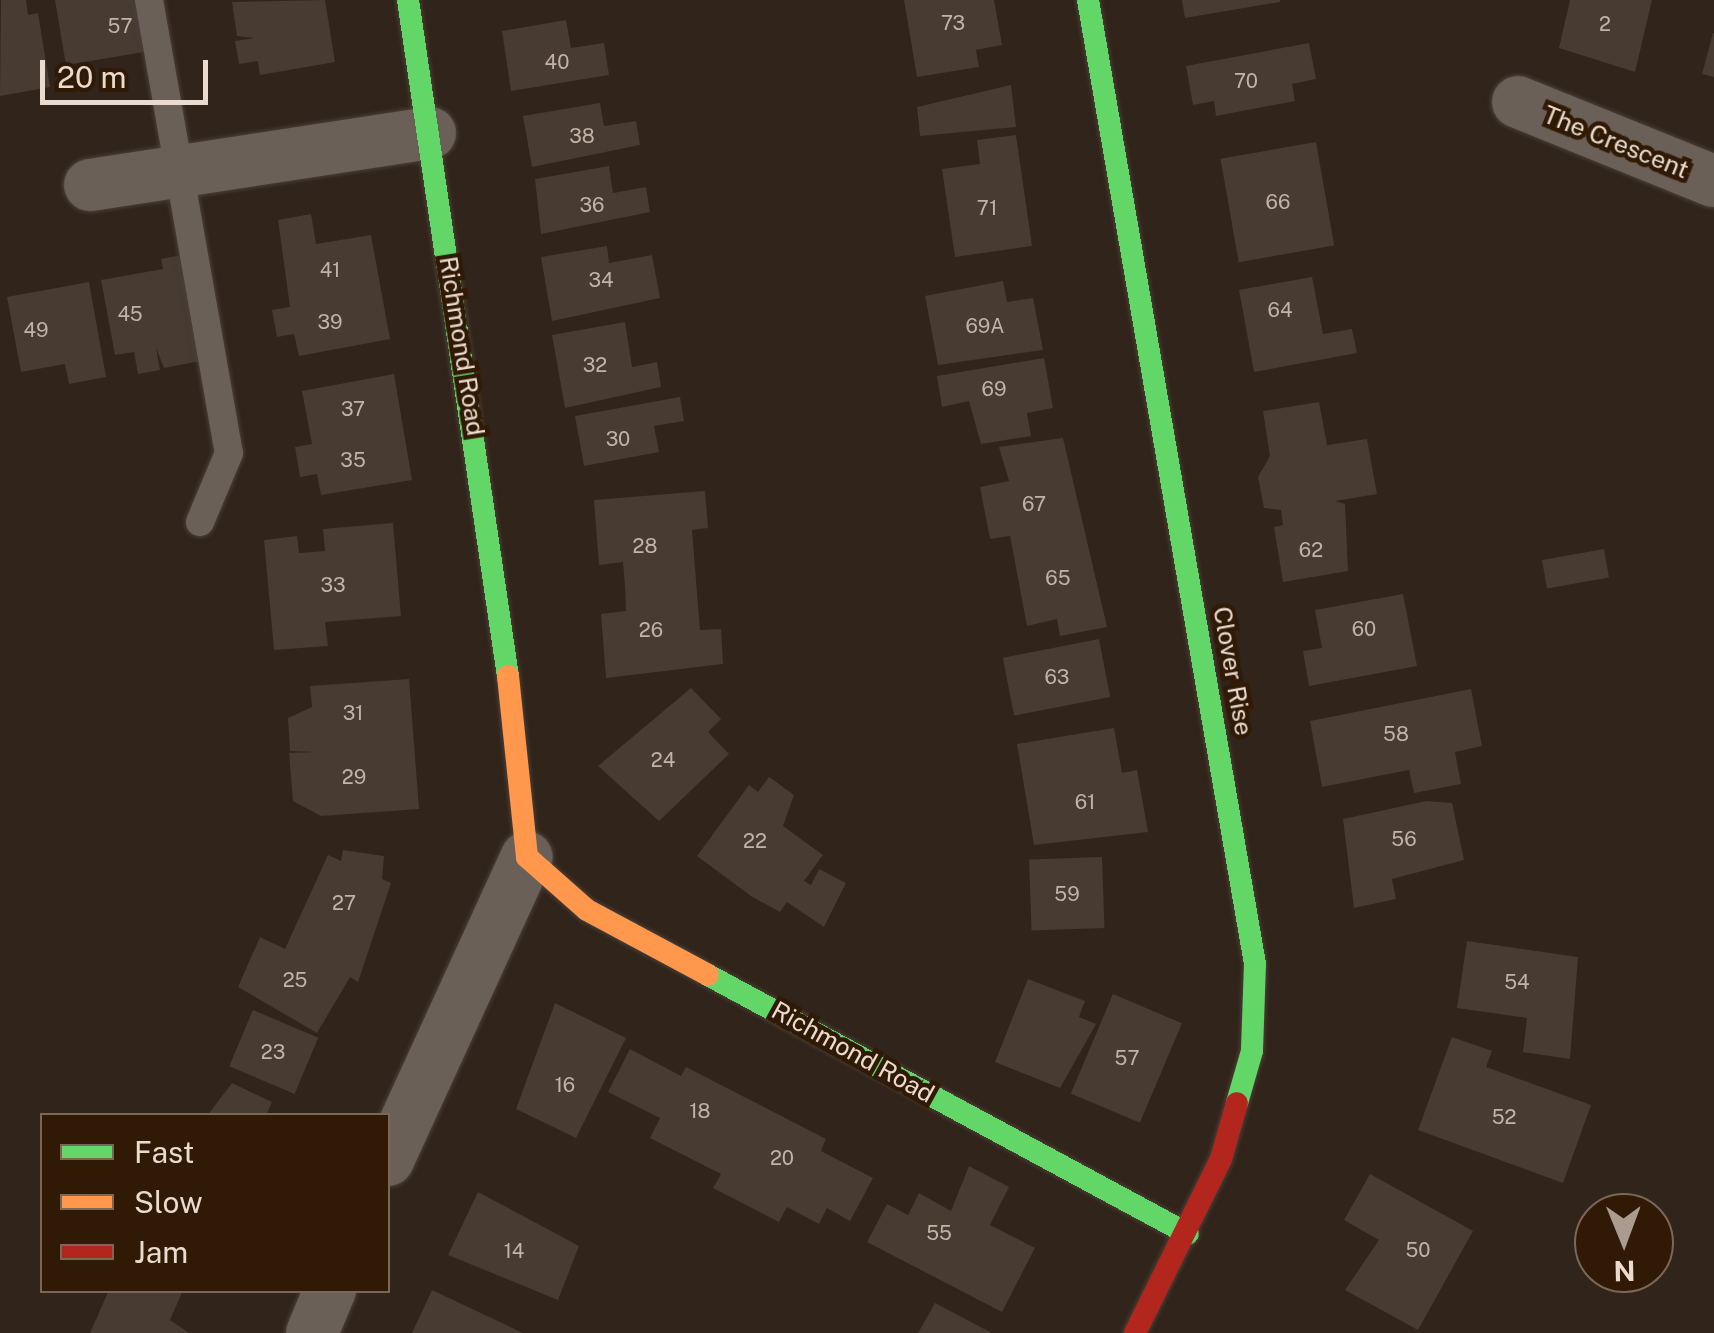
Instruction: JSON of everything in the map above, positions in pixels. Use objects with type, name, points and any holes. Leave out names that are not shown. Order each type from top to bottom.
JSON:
[{"type":"street","name":"Richmond Road","points":[[408,0],[500,594],[527,857],[587,910],[1188,1234]]},
{"type":"street","name":"Clover Rise","points":[[1088,0],[1256,964],[1252,1050],[1188,1234],[1135,1333]]},
{"type":"street","name":"The Crescent","points":[[1518,102],[1714,182]]},
{"type":"street","points":[[90,185],[430,133]]},
{"type":"street","points":[[390,1156],[527,857]]},
{"type":"street","points":[[312,1333],[329,1293]]},
{"type":"lane","points":[[149,0],[229,453],[200,522]]},
{"type":"building","points":[[1,0],[26,0],[28,15],[38,13],[50,87],[0,96]]},
{"type":"building","points":[[55,0],[136,0],[144,52],[66,65]]},
{"type":"building","points":[[325,0],[335,62],[260,75],[258,61],[239,64],[235,41],[254,38],[237,36],[232,2]]},
{"type":"building","points":[[904,0],[994,0],[1002,45],[976,50],[979,67],[917,77]]},
{"type":"building","points":[[1182,0],[1280,0],[1280,2],[1185,18]]},
{"type":"building","points":[[1570,0],[1652,0],[1635,72],[1559,48]]},
{"type":"building","points":[[566,20],[571,48],[604,43],[609,75],[511,91],[502,31]]},
{"type":"building","points":[[1714,33],[1714,77],[1702,74]]},
{"type":"building","points":[[1309,43],[1316,79],[1292,84],[1295,101],[1216,116],[1214,101],[1193,105],[1186,66]]},
{"type":"building","points":[[1011,85],[1016,127],[920,136],[917,107]]},
{"type":"building","points":[[600,103],[604,126],[636,121],[640,145],[532,167],[523,116]]},
{"type":"building","points":[[1016,135],[1032,246],[955,257],[942,169],[980,164],[977,140]]},
{"type":"building","points":[[1316,142],[1334,245],[1239,262],[1220,159]]},
{"type":"building","points":[[609,166],[613,193],[646,187],[650,212],[541,234],[535,179]]},
{"type":"building","points":[[311,214],[316,244],[371,235],[390,339],[299,356],[294,334],[277,337],[272,310],[290,307],[278,220]]},
{"type":"building","points":[[607,246],[609,263],[652,255],[660,298],[552,321],[541,257]]},
{"type":"building","points":[[182,255],[201,361],[164,368],[156,348],[160,370],[138,374],[134,352],[115,355],[101,280],[163,269],[161,259]]},
{"type":"building","points":[[1312,277],[1323,334],[1352,329],[1357,353],[1254,372],[1239,290]]},
{"type":"building","points":[[1003,281],[1007,302],[1033,298],[1043,350],[938,365],[925,296]]},
{"type":"building","points":[[89,282],[106,377],[69,384],[65,364],[21,372],[7,297]]},
{"type":"building","points":[[625,322],[632,367],[657,362],[661,387],[565,408],[552,335]]},
{"type":"building","points":[[1044,358],[1053,408],[1027,413],[1031,436],[981,444],[969,401],[942,407],[937,376]]},
{"type":"building","points":[[394,374],[412,480],[321,495],[317,474],[300,477],[295,447],[312,444],[302,391]]},
{"type":"building","points":[[680,397],[684,421],[654,426],[659,452],[584,466],[575,416]]},
{"type":"building","points":[[1319,402],[1327,445],[1367,439],[1377,494],[1335,501],[1345,504],[1348,571],[1283,582],[1274,527],[1283,525],[1281,510],[1264,508],[1258,477],[1270,456],[1263,411]]},
{"type":"building","points":[[1063,438],[1107,627],[1060,636],[1057,619],[1027,626],[1010,536],[990,539],[980,487],[1009,481],[999,447]]},
{"type":"building","points":[[705,491],[708,528],[692,530],[700,630],[721,629],[723,664],[606,678],[601,614],[626,611],[625,586],[623,562],[599,565],[594,500]]},
{"type":"building","points":[[393,523],[401,616],[325,622],[328,646],[274,650],[264,540],[297,536],[299,553],[325,551],[323,529]]},
{"type":"building","points":[[1604,549],[1609,578],[1547,588],[1542,560]]},
{"type":"building","points":[[1403,594],[1417,666],[1309,686],[1303,651],[1322,648],[1315,610]]},
{"type":"building","points":[[1099,639],[1110,697],[1014,716],[1003,658]]},
{"type":"building","points":[[409,679],[419,809],[321,816],[293,801],[289,753],[315,752],[290,751],[288,718],[312,707],[310,686]]},
{"type":"building","points":[[691,688],[721,719],[708,732],[729,754],[659,821],[598,766]]},
{"type":"building","points":[[1471,689],[1482,746],[1455,752],[1461,784],[1414,793],[1409,770],[1322,787],[1310,721]]},
{"type":"building","points":[[1114,728],[1122,773],[1137,770],[1148,832],[1034,845],[1017,744]]},
{"type":"building","points":[[769,777],[794,795],[783,826],[823,855],[804,881],[811,885],[819,869],[846,883],[824,927],[787,902],[780,912],[751,896],[697,856],[749,785],[758,792]]},
{"type":"building","points":[[1426,801],[1452,803],[1464,860],[1392,879],[1396,899],[1354,908],[1343,819]]},
{"type":"building","points":[[343,850],[384,856],[382,879],[391,883],[358,982],[350,977],[317,1033],[238,987],[260,937],[285,949],[328,855],[341,861]]},
{"type":"building","points":[[1102,857],[1104,928],[1032,931],[1029,860]]},
{"type":"building","points":[[1467,941],[1578,957],[1570,1059],[1523,1052],[1527,1018],[1457,1008]]},
{"type":"building","points":[[1028,979],[1085,1001],[1079,1017],[1096,1024],[1060,1088],[995,1062]]},
{"type":"building","points":[[1113,994],[1182,1023],[1140,1123],[1071,1093]]},
{"type":"building","points":[[555,1003],[626,1038],[576,1138],[516,1109]]},
{"type":"building","points":[[253,1010],[318,1038],[295,1094],[229,1066]]},
{"type":"building","points":[[1452,1037],[1492,1051],[1486,1067],[1591,1105],[1563,1183],[1418,1130]]},
{"type":"building","points":[[630,1049],[681,1076],[686,1067],[826,1139],[821,1151],[873,1178],[850,1221],[827,1208],[819,1224],[787,1207],[779,1222],[713,1188],[721,1174],[650,1138],[660,1118],[608,1092]]},
{"type":"building","points":[[232,1083],[272,1102],[267,1113],[209,1113]]},
{"type":"building","points":[[969,1166],[1009,1187],[990,1225],[1035,1248],[1002,1312],[867,1242],[887,1204],[908,1215],[919,1193],[951,1211]]},
{"type":"building","points":[[1370,1174],[1473,1231],[1418,1330],[1345,1290],[1379,1240],[1344,1220]]},
{"type":"building","points":[[478,1192],[579,1246],[558,1300],[448,1255]]},
{"type":"building","points":[[432,1290],[523,1333],[412,1333]]},
{"type":"building","points":[[108,1293],[182,1293],[170,1320],[189,1333],[90,1333]]},
{"type":"building","points":[[935,1303],[992,1333],[918,1333]]},
{"type":"traffic: fast","points":[[408,0],[508,676]]},
{"type":"traffic: fast","points":[[1088,0],[1255,964],[1252,1051],[1237,1103]]},
{"type":"traffic: fast","points":[[708,975],[1188,1234]]},
{"type":"traffic: slow","points":[[508,676],[527,857],[587,910],[708,975]]},
{"type":"traffic: jam","points":[[1135,1333],[1221,1159],[1237,1103]]}]
